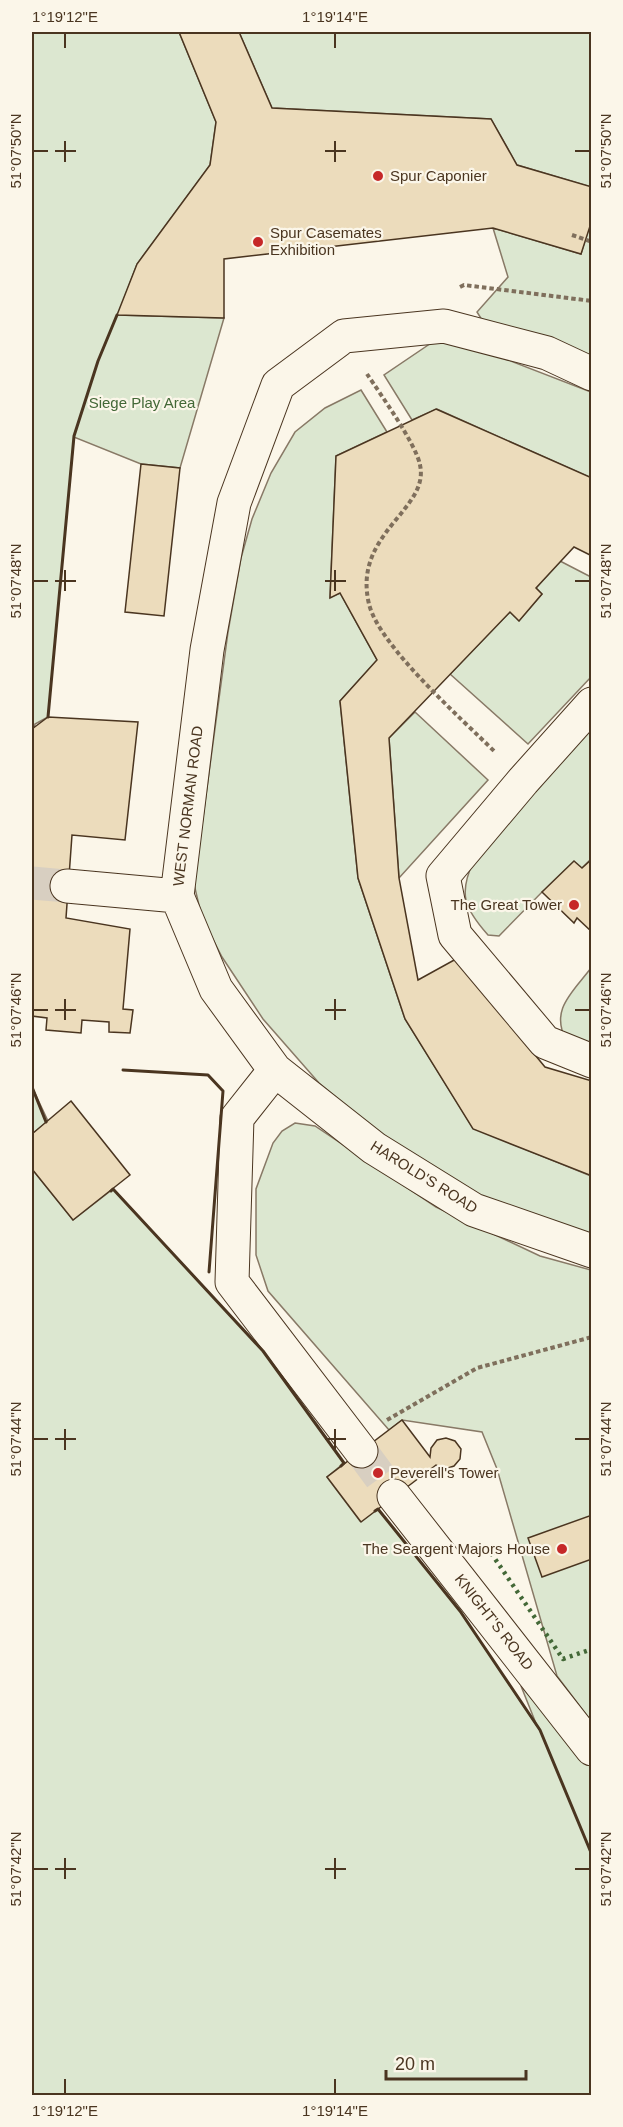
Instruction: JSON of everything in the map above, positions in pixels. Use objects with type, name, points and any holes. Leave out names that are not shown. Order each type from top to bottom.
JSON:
[{"type":"lane","points":[[344,336],[444,326],[547,353],[591,374]]},
{"type":"lane","name":"WEST NORMAN ROAD","points":[[274,1070],[216,989],[177,896],[207,650],[234,503],[278,385],[344,336]]},
{"type":"lane","points":[[591,704],[443,876],[455,935],[545,1042],[591,1061]]},
{"type":"lane","points":[[67,886],[177,896]]},
{"type":"lane","points":[[274,1070],[237,1119],[232,1282],[358,1448]]},
{"type":"lane","name":"HAROLD'S ROAD","points":[[274,1070],[374,1148],[474,1210],[591,1251]]},
{"type":"lane","name":"KNIGHT'S ROAD","points":[[394,1496],[591,1749]]},
{"type":"path","points":[[572,235],[591,242]]},
{"type":"path","points":[[344,336],[416,449],[422,476],[418,489],[374,549],[368,566],[369,604],[377,624],[392,646],[523,781]]},
{"type":"path","points":[[358,1448],[395,1414],[477,1368],[591,1337]]},
{"type":"green space","name":"Siege Play Area","points":[[32,32],[179,32],[216,122],[210,165],[137,264],[118,315],[224,318],[180,468],[141,464],[74,437],[48,717],[35,724],[34,729],[32,729]]},
{"type":"green space","points":[[239,32],[591,32],[591,187],[517,165],[491,119],[272,108]]},
{"type":"green space","points":[[591,220],[591,368],[482,320],[477,312],[508,277],[493,228],[581,254]]},
{"type":"green space","points":[[443,335],[591,392],[591,478],[437,409],[412,420],[384,375]]},
{"type":"green space","points":[[361,390],[387,432],[336,456],[330,597],[340,593],[377,660],[340,701],[358,878],[405,1019],[473,1128],[591,1176],[591,1243],[482,1197],[378,1132],[319,1083],[263,1019],[222,957],[202,918],[194,884],[228,632],[241,558],[252,519],[271,473],[295,432],[325,408]]},
{"type":"green space","points":[[560,561],[591,577],[591,677],[528,744],[450,674],[510,612],[519,621],[542,594],[536,588]]},
{"type":"green space","points":[[415,712],[488,780],[399,878],[389,738]]},
{"type":"green space","points":[[591,726],[591,859],[582,868],[542,892],[499,936],[488,935],[473,917],[466,900],[466,882],[474,860]]},
{"type":"green space","points":[[591,968],[591,1055],[567,1042],[560,1020],[565,1002]]},
{"type":"green space","points":[[32,1087],[48,1121],[32,1134]]},
{"type":"green space","points":[[295,1123],[315,1126],[436,1207],[540,1256],[591,1270],[591,1721],[557,1676],[497,1469],[482,1432],[402,1420],[389,1430],[268,1291],[256,1255],[256,1189],[273,1143],[282,1131]]},
{"type":"green space","points":[[32,1169],[73,1220],[113,1189],[263,1351],[344,1463],[327,1477],[360,1521],[378,1509],[460,1611],[537,1726],[521,1686],[591,1767],[591,2095],[32,2095]]},
{"type":"building","name":"Spur Caponier","points":[[179,32],[239,32],[272,108],[491,119],[517,165],[592,187],[592,220],[581,254],[493,228],[224,259],[224,318],[117,315],[137,264],[210,165],[216,122]]},
{"type":"building","points":[[436,409],[592,478],[592,556],[574,547],[536,588],[542,594],[519,621],[510,612],[389,738],[399,878],[418,980],[456,959],[545,1067],[592,1081],[592,1176],[473,1129],[405,1019],[358,878],[340,701],[377,660],[340,593],[330,598],[336,456]]},
{"type":"building","points":[[141,464],[180,468],[164,616],[125,612]]},
{"type":"building","points":[[48,717],[138,722],[125,840],[72,835],[66,918],[130,929],[123,1009],[133,1010],[130,1033],[109,1032],[109,1022],[82,1020],[81,1033],[46,1030],[47,1018],[32,1016],[32,729]]},
{"type":"building","name":"The Great Tower","points":[[592,859],[592,932],[577,918],[574,923],[542,892],[574,861],[582,868]]},
{"type":"building","points":[[71,1101],[130,1175],[73,1220],[32,1169],[32,1134]]},
{"type":"building","name":"Peverell's Tower","points":[[402,1420],[430,1457],[431,1448],[437,1440],[446,1438],[455,1441],[461,1449],[460,1459],[454,1466],[445,1469],[436,1465],[361,1522],[327,1477]]},
{"type":"building","name":"The Seargent Majors House","points":[[592,1515],[592,1559],[542,1577],[528,1538]]},
{"type":"tunnel","points":[[32,883],[67,886]]},
{"type":"tunnel","points":[[361,1451],[394,1496]]},
{"type":"hedge","points":[[487,1547],[563,1659],[592,1649]]},
{"type":"wall","points":[[48,717],[74,436],[98,361],[117,315]]},
{"type":"wall","points":[[123,1070],[208,1075],[223,1091],[209,1272]]},
{"type":"wall","points":[[32,1087],[46,1122]]},
{"type":"wall","points":[[111,1191],[113,1189],[263,1351],[344,1463],[341,1466]]},
{"type":"wall","points":[[375,1511],[378,1509],[460,1611],[540,1730],[592,1855]]},
{"type":"place","name":"Spur Caponier","points":[[378,176]]},
{"type":"place","name":"Spur Casemates Exhibition","points":[[258,242]]},
{"type":"place","name":"The Great Tower","points":[[574,905]]},
{"type":"place","name":"Peverell's Tower","points":[[378,1473]]},
{"type":"place","name":"The Seargent Majors House","points":[[562,1549]]}]
